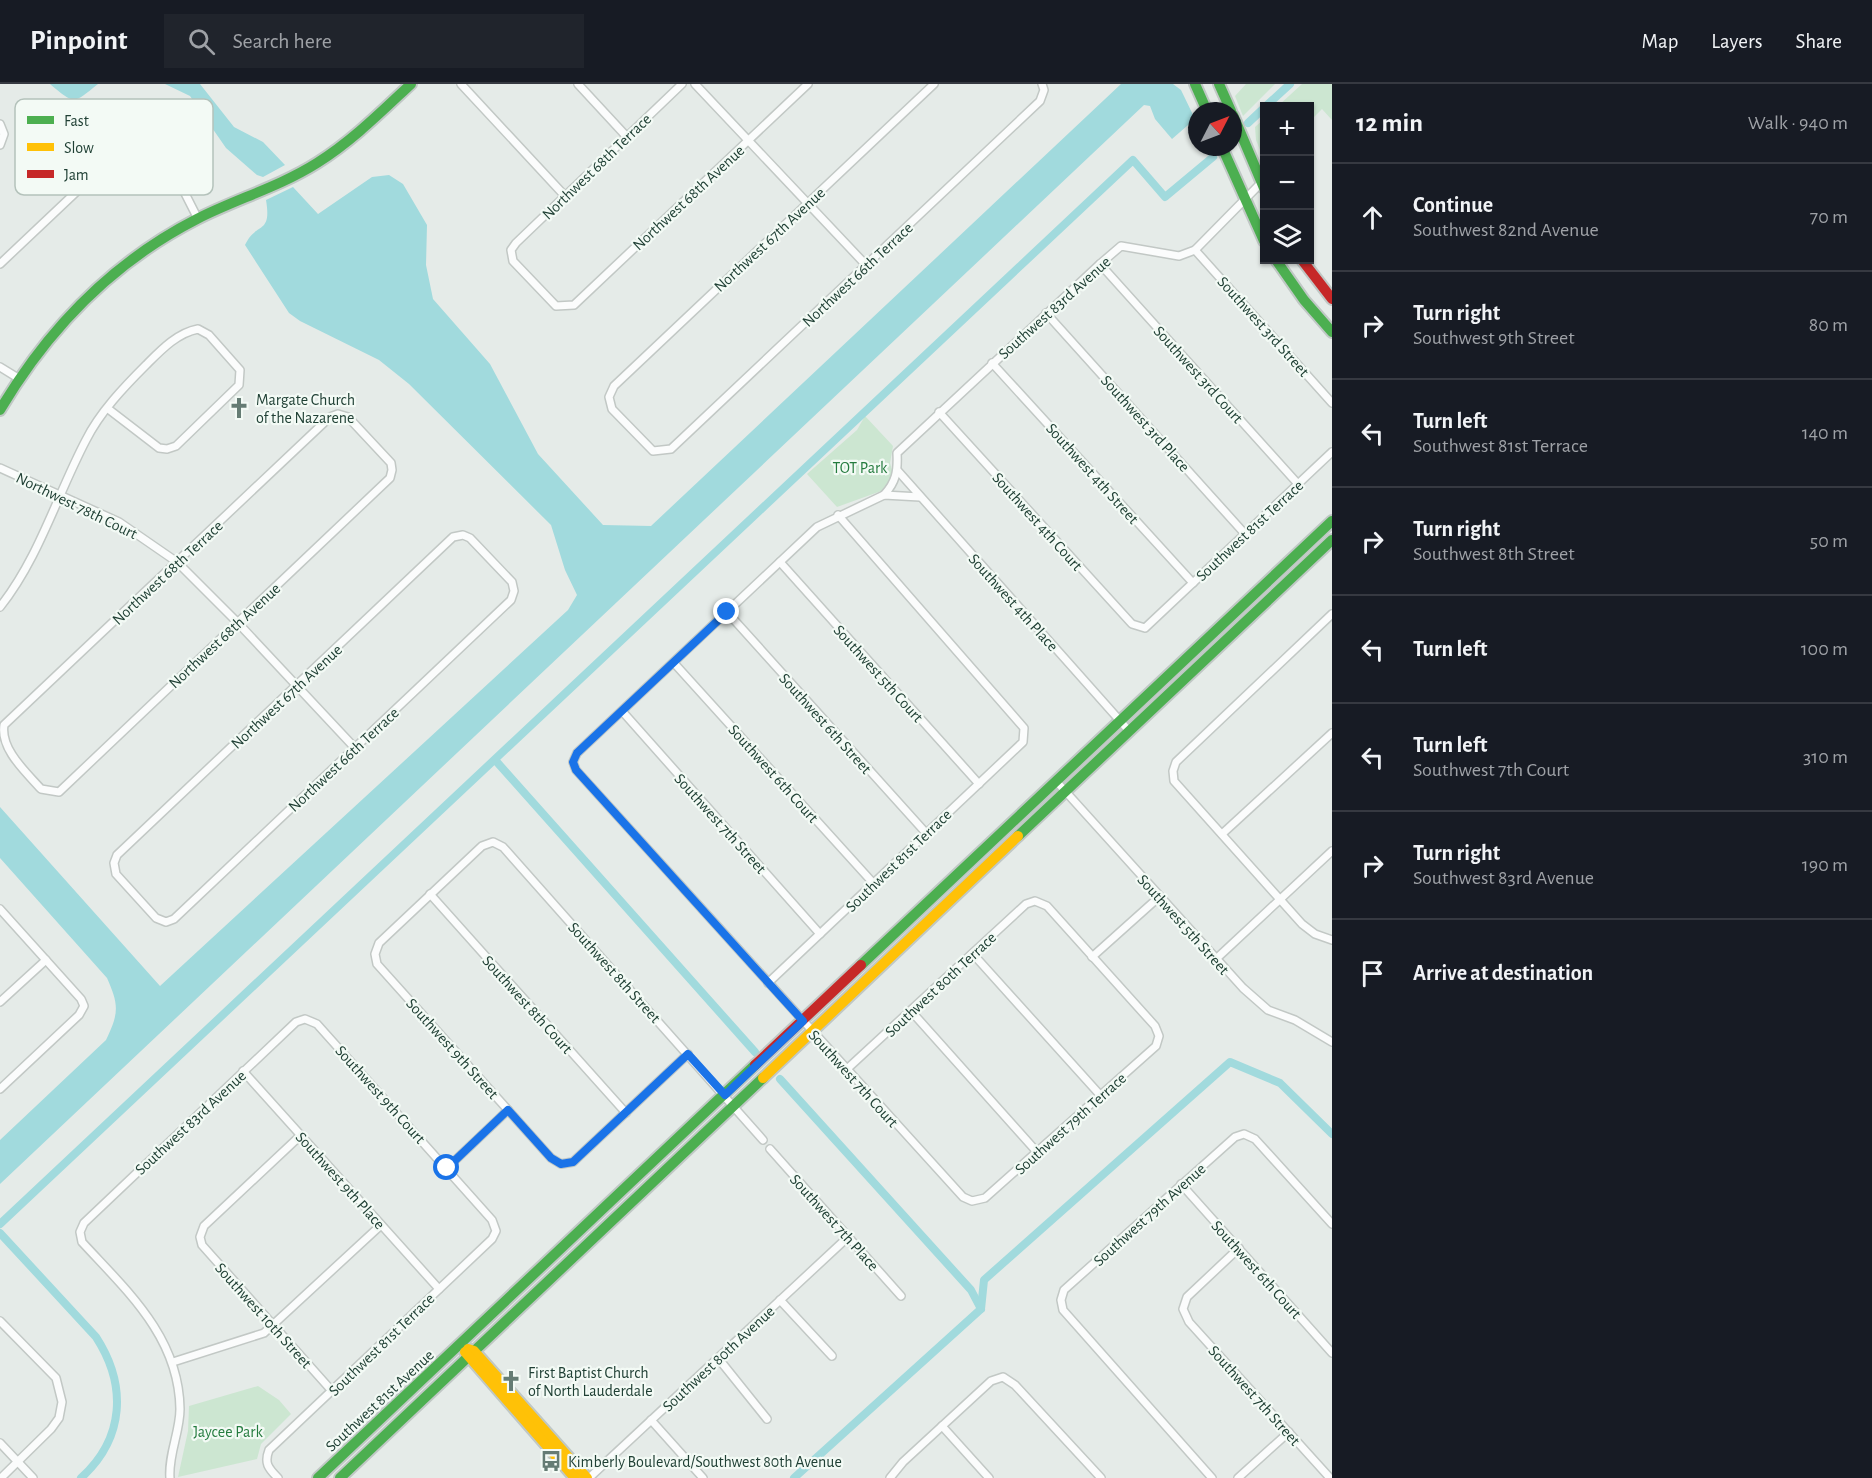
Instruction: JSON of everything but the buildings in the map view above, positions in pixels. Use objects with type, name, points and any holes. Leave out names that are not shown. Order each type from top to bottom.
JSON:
[{"type":"street","points":[[0,410],[18,378],[81,302],[133,260],[198,219],[315,164],[345,144],[411,84]]},
{"type":"street","points":[[461,84],[565,196]]},
{"type":"street","points":[[578,84],[627,137]]},
{"type":"street","name":"Northwest 68th Terrace","points":[[511,250],[682,84]]},
{"type":"street","points":[[695,84],[866,265]]},
{"type":"street","name":"Northwest 68th Avenue","points":[[511,250],[513,261],[556,306],[574,305],[808,84]]},
{"type":"street","name":"Northwest 67th Avenue","points":[[663,452],[653,451],[612,410],[609,397],[614,386],[934,84]]},
{"type":"street","points":[[1195,84],[1203,102]]},
{"type":"street","points":[[1219,84],[1227,102]]},
{"type":"street","name":"Northwest 66th Terrace","points":[[663,452],[671,449],[1040,101],[1043,87]]},
{"type":"street","points":[[0,124],[4,134],[0,145]]},
{"type":"street","points":[[1242,136],[1260,178]]},
{"type":"street","points":[[1226,156],[1260,232]]},
{"type":"street","points":[[1195,250],[1260,188]]},
{"type":"street","points":[[0,264],[73,195]]},
{"type":"street","points":[[186,195],[198,219]]},
{"type":"street","name":"Southwest 83rd Avenue","points":[[884,495],[894,485],[898,471],[897,453],[1121,246],[1179,256],[1195,250]]},
{"type":"street","name":"Southwest 3rd Street","points":[[1195,250],[1332,403]]},
{"type":"street","name":"Southwest 3rd Court","points":[[1100,264],[1298,484]]},
{"type":"street","points":[[1279,264],[1304,300],[1332,332]]},
{"type":"street","points":[[1305,264],[1332,299]]},
{"type":"street","name":"Southwest 3rd Place","points":[[1047,313],[1245,534]]},
{"type":"street","points":[[0,607],[19,581],[87,437],[107,408],[157,354],[185,331],[198,329],[209,335],[240,370],[239,385],[176,446],[167,449],[159,448],[107,408]]},
{"type":"street","name":"Southwest 4th Street","points":[[992,363],[1193,584]]},
{"type":"street","points":[[0,367],[18,378]]},
{"type":"street","name":"Southwest 4th Court","points":[[939,412],[1139,628]]},
{"type":"street","name":"Northwest 68th Terrace","points":[[1,734],[4,725],[330,417],[338,414]]},
{"type":"street","name":"Northwest 68th Avenue","points":[[1,734],[3,746],[41,789],[51,793],[59,792],[238,623],[390,478],[391,463],[348,417],[338,414]]},
{"type":"street","name":"Southwest 81st Terrace","points":[[1139,628],[1145,628],[1332,452]]},
{"type":"street","name":"Northwest 78th Court","points":[[0,468],[119,522],[177,562],[238,623],[355,748]]},
{"type":"street","name":"Southwest 4th Place","points":[[898,471],[1130,732]]},
{"type":"street","points":[[622,711],[817,527],[884,495],[920,497]]},
{"type":"street","name":"Southwest 81st Terrace","points":[[768,983],[1023,742],[1025,735],[1024,728],[838,515]]},
{"type":"street","name":"Southwest 81st Avenue","points":[[318,1478],[1332,521]]},
{"type":"street","name":"Northwest 67th Avenue","points":[[166,922],[156,918],[116,874],[114,863],[117,855],[453,537],[463,535]]},
{"type":"street","name":"Northwest 66th Terrace","points":[[166,922],[174,919],[511,600],[514,591],[512,582],[470,538],[463,535]]},
{"type":"street","name":"Southwest 81st Avenue","points":[[340,1478],[1332,540]]},
{"type":"street","name":"Southwest 5th Court","points":[[780,562],[979,784]]},
{"type":"street","name":"Southwest 6th Street","points":[[727,612],[926,833]]},
{"type":"street","points":[[1332,614],[1176,762],[1173,771],[1174,781],[1302,924],[1315,934],[1332,940]]},
{"type":"street","name":"Southwest 6th Court","points":[[674,663],[874,884]]},
{"type":"street","name":"Southwest 7th Court","points":[[622,711],[577,753],[573,762],[576,770],[963,1197],[972,1202]]},
{"type":"street","name":"Southwest 7th Street","points":[[622,711],[820,934]]},
{"type":"street","points":[[1222,834],[1332,733]]},
{"type":"street","name":"Southwest 5th Street","points":[[1056,782],[1216,959],[1268,1010],[1295,1020],[1332,1042]]},
{"type":"street","name":"Southwest 8th Street","points":[[430,894],[482,846],[493,842],[503,847],[733,1106]]},
{"type":"street","points":[[1216,959],[1332,851]]},
{"type":"street","name":"Southwest 9th Street","points":[[430,894],[379,943],[375,954],[377,964],[551,1158],[561,1164],[573,1162],[626,1113]]},
{"type":"street","name":"Southwest 8th Court","points":[[430,894],[626,1113]]},
{"type":"street","points":[[1092,957],[1159,897]]},
{"type":"street","name":"Southwest 80th Terrace","points":[[847,1069],[1026,904],[1035,901],[1047,906],[1092,957]]},
{"type":"street","points":[[0,1089],[79,1016],[84,1006],[81,999],[2,914]]},
{"type":"street","points":[[973,954],[1101,1096]]},
{"type":"street","name":"Southwest 79th Terrace","points":[[972,1202],[985,1198],[1156,1046],[1159,1036],[1155,1026],[1092,957]]},
{"type":"street","points":[[0,1002],[46,960]]},
{"type":"street","points":[[911,1011],[1037,1152]]},
{"type":"street","name":"Southwest 83rd Avenue","points":[[173,1362],[159,1330],[138,1303],[82,1242],[80,1232],[84,1223],[243,1071],[296,1022],[305,1019]]},
{"type":"street","name":"Southwest 9th Court","points":[[305,1019],[317,1024],[447,1168],[492,1220],[496,1231]]},
{"type":"street","points":[[626,1113],[688,1054]]},
{"type":"street","name":"Southwest 9th Place","points":[[243,1071],[439,1289]]},
{"type":"street","points":[[733,1106],[763,1140]]},
{"type":"street","points":[[447,1168],[508,1110]]},
{"type":"street","name":"Southwest 79th Avenue","points":[[1212,1478],[1063,1310],[1061,1300],[1064,1290],[1235,1137],[1244,1134],[1255,1139],[1332,1224]]},
{"type":"street","name":"Southwest 10th Street","points":[[301,1135],[204,1226],[200,1237],[202,1245],[332,1391]]},
{"type":"street","name":"Southwest 7th Place","points":[[770,1149],[901,1296]]},
{"type":"street","name":"Southwest 6th Court","points":[[1181,1184],[1332,1353]]},
{"type":"street","points":[[170,1478],[180,1411],[178,1380],[173,1362],[264,1334],[381,1225]]},
{"type":"street","name":"Southwest 81st Terrace","points":[[278,1478],[268,1468],[266,1459],[269,1450],[492,1239],[496,1231]]},
{"type":"street","name":"Southwest 80th Avenue","points":[[588,1478],[848,1237]]},
{"type":"street","name":"Southwest 7th Street","points":[[1239,1248],[1187,1297],[1183,1309],[1189,1322],[1330,1478]]},
{"type":"street","points":[[780,1300],[832,1356]]},
{"type":"street","points":[[0,1321],[56,1378],[62,1402],[59,1418],[1,1478]]},
{"type":"street","points":[[460,1344],[588,1478]]},
{"type":"street","points":[[471,1354],[575,1478]]},
{"type":"street","points":[[718,1358],[767,1419]]},
{"type":"street","points":[[890,1478],[903,1462],[991,1381],[1003,1377],[1015,1385],[1101,1478]]},
{"type":"street","points":[[651,1420],[703,1478]]},
{"type":"street","points":[[942,1426],[988,1478]]},
{"type":"street","points":[[1238,1478],[1289,1432]]},
{"type":"street","points":[[0,1443],[33,1478]]},
{"type":"green space","points":[[1246,84],[1275,84],[1243,116],[1242,102],[1237,102],[1235,96]]},
{"type":"green space","points":[[1302,84],[1332,84],[1332,120],[1322,109],[1314,117],[1314,102],[1282,102]]},
{"type":"green space","points":[[1260,123],[1260,150],[1256,140],[1255,127]]},
{"type":"green space","name":"TOT Park","points":[[865,416],[893,446],[890,463],[893,474],[884,490],[837,507],[807,474],[857,430]]},
{"type":"green space","name":"Jaycee Park","points":[[258,1386],[279,1400],[291,1414],[261,1444],[257,1459],[178,1477],[188,1431],[189,1406]]},
{"type":"water","points":[[50,84],[98,84],[78,98],[70,99]]},
{"type":"water","points":[[165,84],[200,84],[212,99],[192,99]]},
{"type":"water","points":[[1121,84],[1173,84],[1181,90],[1188,104],[1188,125],[1172,139],[1155,119],[1150,106],[1144,105],[0,1184],[0,1140],[106,1040],[116,1009],[114,995],[107,978],[0,858],[0,807],[160,986],[568,610],[577,595],[565,570],[551,525],[409,384],[379,360],[300,321],[289,313],[245,245],[249,238],[265,224],[266,200],[293,187],[318,214],[372,177],[389,175],[403,184],[427,225],[426,265],[433,299],[490,364],[538,454],[603,525],[651,526]]},
{"type":"water","points":[[213,100],[234,127],[263,142],[285,165],[263,177],[257,175],[226,148],[213,129]]},
{"type":"waterway","points":[[1270,102],[1290,84]]},
{"type":"waterway","points":[[1248,123],[1260,112]]},
{"type":"waterway","points":[[0,1224],[1133,160],[1165,197],[1213,157]]},
{"type":"waterway","points":[[496,761],[755,1052]]},
{"type":"waterway","points":[[794,1478],[981,1309],[984,1280],[1230,1062],[1280,1083],[1332,1134]]},
{"type":"waterway","points":[[780,1079],[971,1290],[981,1309]]},
{"type":"waterway","points":[[0,1233],[96,1337],[113,1374],[117,1410],[113,1428],[96,1462],[81,1478]]},
{"type":"traffic: fast","points":[[0,410],[39,352],[61,325],[110,277],[166,236],[197,219],[288,179],[317,163],[354,136],[411,84]]},
{"type":"traffic: fast","points":[[1195,84],[1203,102]]},
{"type":"traffic: fast","points":[[1219,84],[1227,102]]},
{"type":"traffic: fast","points":[[1242,136],[1260,179]]},
{"type":"traffic: fast","points":[[1226,156],[1260,232]]},
{"type":"traffic: fast","points":[[1279,264],[1304,300],[1332,332]]},
{"type":"traffic: fast","points":[[861,965],[1332,521]]},
{"type":"traffic: fast","points":[[1018,836],[1332,540]]},
{"type":"traffic: fast","points":[[318,1478],[755,1065]]},
{"type":"traffic: fast","points":[[340,1478],[763,1078]]},
{"type":"traffic: slow","points":[[763,1078],[1018,836]]},
{"type":"traffic: slow","points":[[468,1349],[474,1351],[587,1478]]},
{"type":"traffic: slow","points":[[465,1352],[575,1478]]},
{"type":"traffic: jam","points":[[1305,264],[1332,299]]},
{"type":"traffic: jam","points":[[755,1065],[861,965]]},
{"type":"place","name":"Margate Church of the Nazarene","points":[[239,408]]},
{"type":"place","name":"First Baptist Church of North Lauderdale","points":[[511,1381]]},
{"type":"place","name":"Kimberly Boulevard/Southwest 80th Avenue","points":[[551,1461]]},
{"type":"route","points":[[447,1168],[508,1110],[551,1158],[561,1164],[573,1162],[688,1054],[725,1095],[803,1021],[576,770],[573,762],[577,753],[727,612]]}]
